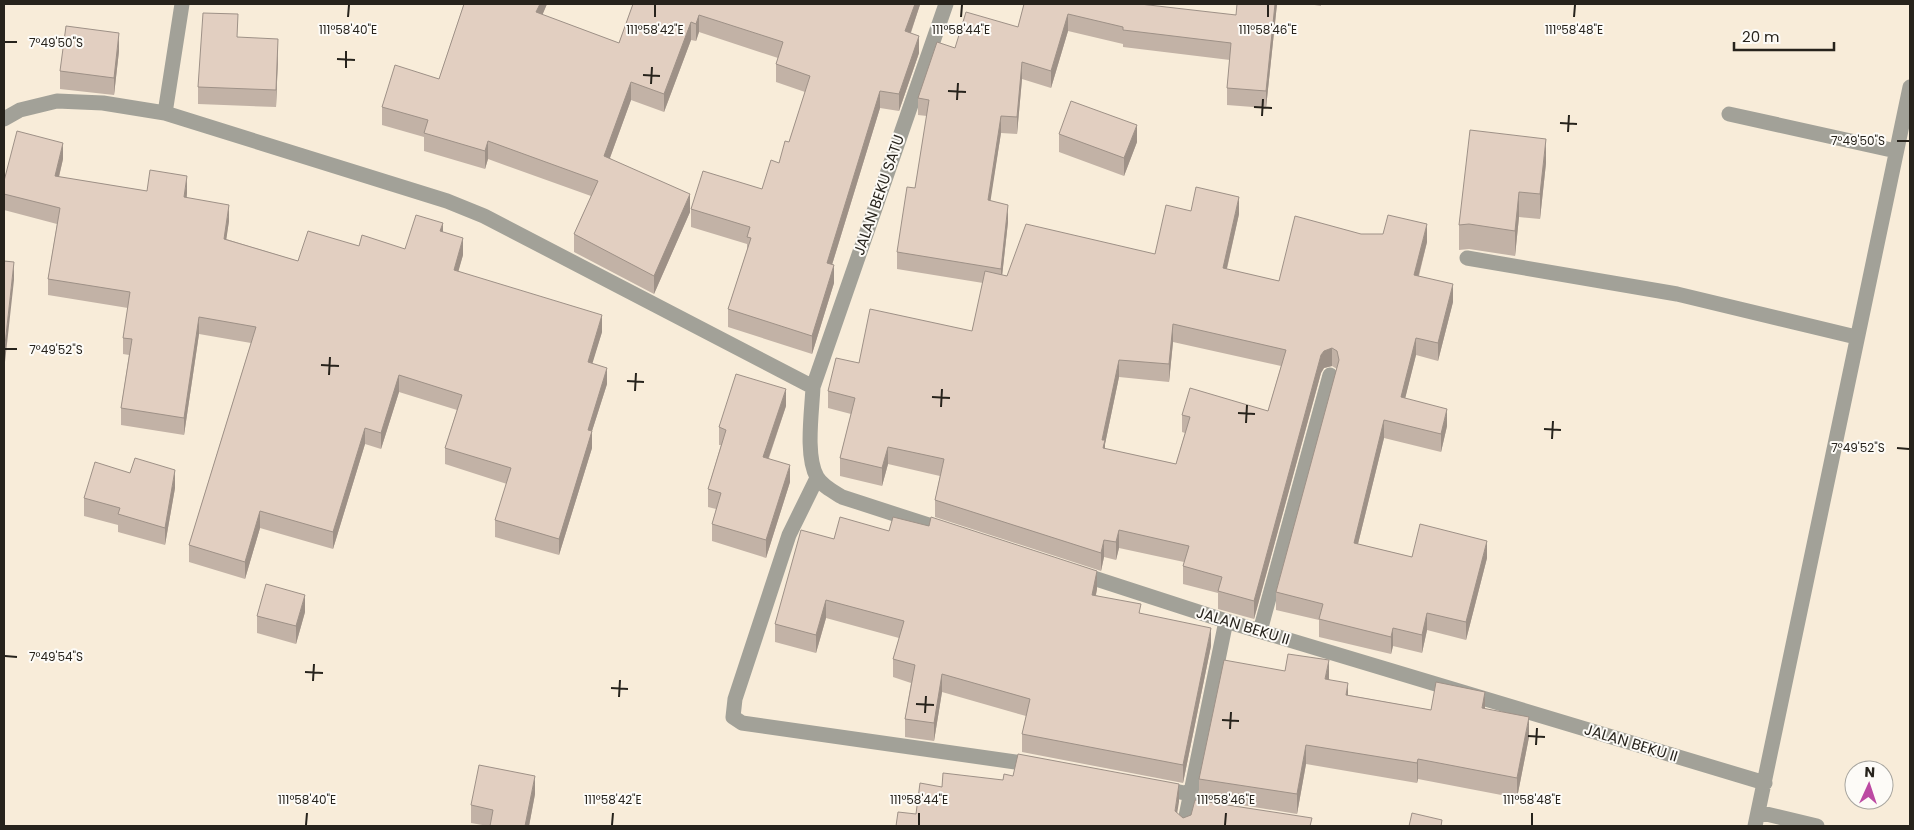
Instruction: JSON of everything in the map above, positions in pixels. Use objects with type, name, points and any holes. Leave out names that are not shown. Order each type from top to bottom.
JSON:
[{"type":"street","points":[[165,113],[182,4]]},
{"type":"street","name":"JALAN BEKU SATU","points":[[813,387],[946,4]]},
{"type":"street","points":[[1817,826],[1757,819],[1856,337],[1910,87]]},
{"type":"street","points":[[4,119],[20,110],[57,101],[103,103],[165,113],[447,201],[474,212],[813,387],[811,442],[817,478],[789,535],[735,699],[733,717],[742,723],[1012,760],[1050,767]]},
{"type":"street","points":[[1729,114],[1896,151]]},
{"type":"street","points":[[1467,258],[1677,294],[1856,337]]},
{"type":"street","points":[[1260,631],[1330,375]]},
{"type":"street","points":[[817,478],[842,497],[964,536]]},
{"type":"street","name":"JALAN BEKU II","points":[[1067,570],[1226,621],[1765,783]]},
{"type":"street","points":[[1184,826],[1226,621]]},
{"type":"street","points":[[1143,785],[1189,800],[1207,809]]},
{"type":"building","points":[[464,4],[540,4],[536,12],[619,43],[633,4],[915,4],[905,31],[919,36],[899,94],[880,91],[827,263],[834,265],[812,336],[728,309],[751,238],[747,237],[750,227],[691,209],[703,171],[762,189],[771,160],[779,163],[785,141],[789,142],[810,76],[776,64],[783,42],[699,15],[696,24],[691,22],[664,94],[631,82],[604,156],[690,194],[654,276],[574,234],[598,181],[488,141],[485,151],[424,133],[428,120],[382,107],[395,65],[439,79]]},
{"type":"building","points":[[1024,4],[1140,4],[1236,15],[1237,4],[1275,4],[1266,91],[1227,88],[1231,43],[1123,30],[1123,27],[1068,14],[1051,71],[1022,62],[1017,117],[1001,116],[988,200],[1008,205],[1001,269],[897,252],[907,187],[915,188],[929,100],[918,98],[937,42],[955,48],[966,12],[1018,27]]},
{"type":"building","points":[[203,13],[238,14],[237,37],[278,39],[276,90],[198,87]]},
{"type":"building","points":[[66,26],[119,33],[114,78],[60,71]]},
{"type":"building","points":[[1071,101],[1137,125],[1124,158],[1059,134]]},
{"type":"building","points":[[1470,130],[1546,139],[1540,194],[1519,192],[1515,231],[1469,224],[1459,225]]},
{"type":"building","points":[[17,131],[63,143],[55,176],[147,191],[150,170],[187,176],[184,197],[229,205],[224,239],[298,261],[308,231],[359,246],[362,235],[405,249],[416,215],[443,223],[440,231],[463,238],[454,270],[602,315],[588,362],[607,368],[588,430],[592,431],[559,539],[495,520],[511,468],[445,448],[462,395],[399,375],[381,433],[365,428],[333,532],[260,511],[245,562],[189,545],[256,327],[199,317],[184,418],[121,408],[132,339],[123,338],[130,292],[48,279],[60,208],[4,194],[4,181]]},
{"type":"building","points":[[1196,187],[1239,197],[1223,268],[1279,281],[1295,216],[1361,234],[1383,234],[1388,215],[1427,224],[1414,275],[1453,284],[1438,343],[1416,338],[1401,397],[1447,409],[1441,434],[1384,420],[1354,543],[1412,557],[1420,524],[1487,541],[1466,622],[1427,613],[1422,635],[1393,628],[1391,637],[1319,619],[1323,604],[1276,592],[1339,360],[1337,351],[1332,348],[1324,351],[1321,355],[1254,601],[1218,591],[1222,577],[1183,566],[1189,546],[1119,530],[1116,542],[1104,540],[1101,553],[935,500],[944,459],[888,447],[882,468],[840,458],[855,398],[828,391],[836,358],[859,363],[870,309],[972,331],[985,271],[1007,276],[1026,224],[1155,254],[1166,205],[1191,211]],"holes":[[[1173,324],[1286,350],[1268,411],[1190,388],[1182,415],[1190,417],[1176,464],[1103,448],[1105,440],[1102,440],[1119,360],[1169,364]]]},
{"type":"building","points":[[4,261],[14,262],[4,354]]},
{"type":"building","points":[[736,374],[786,389],[763,457],[790,465],[766,540],[712,524],[721,493],[708,489],[726,430],[719,427]]},
{"type":"building","points":[[135,458],[175,470],[165,528],[118,514],[120,508],[84,498],[95,462],[130,473]]},
{"type":"building","points":[[840,517],[889,531],[893,517],[929,526],[931,517],[1097,571],[1092,595],[1141,604],[1139,613],[1211,628],[1183,765],[1022,734],[1030,699],[942,674],[934,723],[905,719],[915,665],[893,659],[904,621],[826,600],[816,635],[775,624],[801,530],[834,539]]},
{"type":"building","points":[[266,584],[305,595],[296,626],[257,616]]},
{"type":"building","points":[[1288,654],[1329,660],[1325,679],[1348,683],[1346,695],[1431,710],[1436,682],[1485,692],[1482,708],[1529,717],[1517,778],[1418,759],[1417,763],[1306,745],[1297,794],[1199,779],[1224,660],[1285,671]]},
{"type":"building","points":[[1018,754],[1179,784],[1175,811],[1183,818],[1191,815],[1195,800],[1312,818],[1310,826],[896,826],[898,812],[916,814],[920,783],[942,787],[943,773],[1003,780],[1004,774],[1013,776]]},
{"type":"building","points":[[479,765],[535,776],[525,826],[490,826],[493,810],[471,805]]},
{"type":"building","points":[[1412,813],[1442,820],[1441,826],[1409,826]]}]
